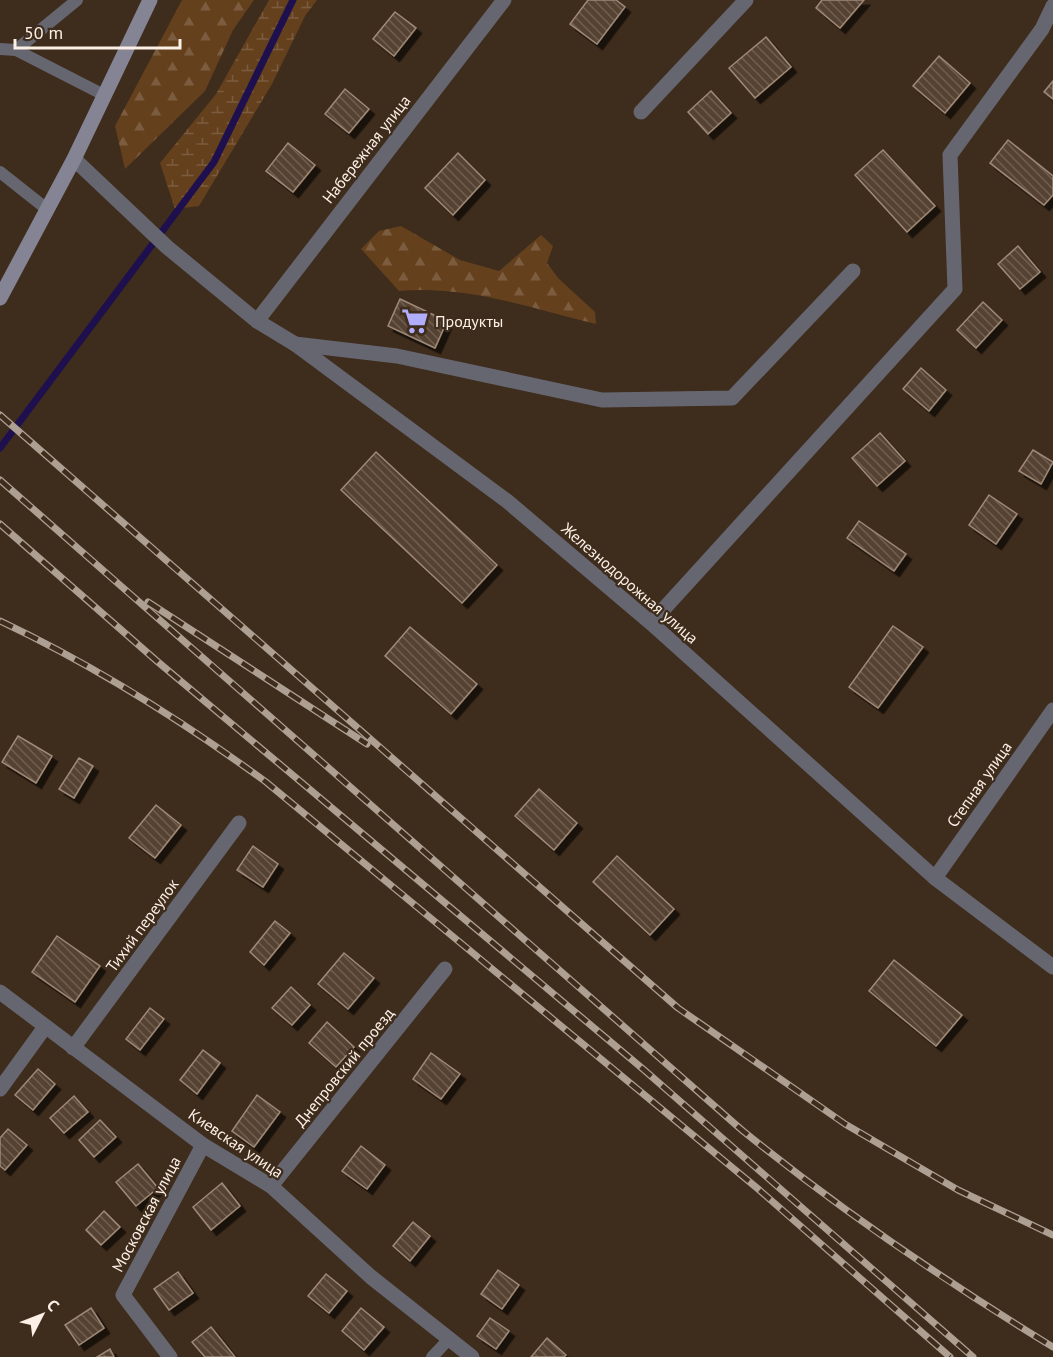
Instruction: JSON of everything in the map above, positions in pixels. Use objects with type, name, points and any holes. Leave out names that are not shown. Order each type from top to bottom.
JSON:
[{"type":"main road","points":[[0,298],[74,159],[150,0]]},
{"type":"street","name":"Набережная улица","points":[[257,321],[504,0]]},
{"type":"street","points":[[641,112],[746,0]]},
{"type":"street","points":[[651,623],[956,289],[950,155],[1042,29],[1049,5]]},
{"type":"street","name":"Железнодорожная улица","points":[[74,159],[167,247],[257,321],[295,345],[507,501],[651,623],[935,878],[1053,967]]},
{"type":"street","points":[[295,345],[397,356],[602,400],[732,398],[853,271]]},
{"type":"street","name":"Степная улица","points":[[935,878],[1053,710]]},
{"type":"street","name":"Тихий переулок","points":[[73,1048],[239,823]]},
{"type":"street","name":"Днепровский проезд","points":[[271,1186],[445,969]]},
{"type":"street","name":"Киевская улица","points":[[0,992],[203,1145],[271,1186],[371,1277],[472,1357]]},
{"type":"street","points":[[0,1089],[45,1027]]},
{"type":"street","name":"Московская улица","points":[[170,1357],[123,1295],[203,1145]]},
{"type":"lane","points":[[16,50],[77,0]]},
{"type":"lane","points":[[0,49],[16,50],[104,95]]},
{"type":"lane","points":[[0,172],[48,210]]},
{"type":"lane","points":[[432,1357],[449,1339]]},
{"type":"green space","points":[[182,0],[254,0],[233,30],[205,91],[125,169],[115,126]]},
{"type":"green space","points":[[269,0],[317,0],[305,16],[272,84],[199,206],[175,209],[160,163],[216,94]]},
{"type":"green space","points":[[401,226],[460,260],[499,271],[541,235],[553,246],[547,263],[558,278],[595,312],[596,324],[498,299],[449,291],[399,291],[361,249],[379,231]]},
{"type":"building","points":[[588,0],[616,0],[625,7],[597,44],[570,24]]},
{"type":"building","points":[[822,0],[864,0],[840,28],[816,8]]},
{"type":"building","points":[[395,12],[416,28],[394,56],[373,39]]},
{"type":"building","points":[[766,37],[791,67],[755,98],[729,68]]},
{"type":"building","points":[[939,56],[970,83],[945,113],[913,86]]},
{"type":"building","points":[[1053,81],[1053,99],[1044,92]]},
{"type":"building","points":[[345,89],[369,109],[349,133],[325,114]]},
{"type":"building","points":[[711,91],[731,113],[708,134],[688,112]]},
{"type":"building","points":[[1008,140],[1053,176],[1053,195],[1044,205],[990,163]]},
{"type":"building","points":[[288,143],[315,165],[293,192],[266,171]]},
{"type":"building","points":[[883,150],[935,206],[907,232],[855,175]]},
{"type":"building","points":[[458,153],[485,180],[453,215],[425,188]]},
{"type":"building","points":[[1018,246],[1040,272],[1020,289],[998,264]]},
{"type":"building","points":[[400,299],[447,321],[435,348],[388,326]]},
{"type":"building","points":[[983,302],[1002,320],[976,348],[957,330]]},
{"type":"building","points":[[921,368],[946,390],[929,411],[903,389]]},
{"type":"building","points":[[880,433],[905,461],[877,486],[852,458]]},
{"type":"building","points":[[1033,450],[1053,462],[1041,484],[1019,471]]},
{"type":"building","points":[[376,452],[497,565],[462,603],[341,490]]},
{"type":"building","points":[[989,495],[1017,514],[996,544],[969,525]]},
{"type":"building","points":[[859,521],[906,554],[894,571],[847,538]]},
{"type":"building","points":[[893,626],[923,647],[878,708],[849,687]]},
{"type":"building","points":[[410,627],[477,684],[451,714],[385,656]]},
{"type":"building","points":[[18,736],[52,756],[36,783],[2,762]]},
{"type":"building","points":[[79,758],[93,766],[74,798],[59,789]]},
{"type":"building","points":[[539,789],[577,823],[554,850],[515,816]]},
{"type":"building","points":[[156,805],[181,825],[155,858],[129,838]]},
{"type":"building","points":[[253,846],[278,864],[263,887],[237,870]]},
{"type":"building","points":[[617,856],[674,909],[650,935],[593,882]]},
{"type":"building","points":[[275,921],[290,933],[264,965],[250,952]]},
{"type":"building","points":[[57,936],[100,966],[75,1002],[32,972]]},
{"type":"building","points":[[344,953],[374,978],[348,1009],[318,984]]},
{"type":"building","points":[[894,960],[962,1015],[936,1046],[869,991]]},
{"type":"building","points":[[291,987],[310,1005],[292,1025],[272,1008]]},
{"type":"building","points":[[150,1008],[164,1019],[140,1050],[126,1039]]},
{"type":"building","points":[[327,1022],[354,1047],[336,1067],[309,1043]]},
{"type":"building","points":[[203,1050],[220,1063],[197,1094],[180,1080]]},
{"type":"building","points":[[431,1053],[460,1074],[441,1099],[413,1079]]},
{"type":"building","points":[[38,1069],[55,1084],[33,1110],[15,1095]]},
{"type":"building","points":[[257,1095],[280,1112],[254,1147],[232,1131]]},
{"type":"building","points":[[74,1096],[88,1112],[64,1133],[50,1118]]},
{"type":"building","points":[[100,1120],[116,1137],[94,1157],[79,1140]]},
{"type":"building","points":[[8,1129],[27,1145],[5,1170],[0,1166],[0,1138]]},
{"type":"building","points":[[361,1146],[385,1165],[367,1189],[342,1171]]},
{"type":"building","points":[[138,1164],[158,1188],[136,1206],[116,1182]]},
{"type":"building","points":[[222,1183],[240,1206],[211,1230],[193,1207]]},
{"type":"building","points":[[104,1211],[120,1227],[101,1245],[86,1230]]},
{"type":"building","points":[[413,1222],[430,1236],[410,1261],[393,1246]]},
{"type":"building","points":[[498,1270],[519,1285],[502,1309],[481,1294]]},
{"type":"building","points":[[178,1272],[193,1293],[169,1310],[154,1289]]},
{"type":"building","points":[[326,1274],[347,1291],[329,1313],[308,1296]]},
{"type":"building","points":[[91,1308],[104,1328],[79,1345],[65,1325]]},
{"type":"building","points":[[361,1308],[384,1327],[364,1350],[342,1331]]},
{"type":"building","points":[[490,1318],[509,1331],[496,1349],[477,1336]]},
{"type":"building","points":[[211,1327],[235,1357],[205,1357],[192,1342]]},
{"type":"building","points":[[547,1338],[566,1355],[564,1357],[531,1357]]},
{"type":"building","points":[[110,1349],[114,1357],[97,1357]]},
{"type":"waterway","points":[[0,448],[214,162],[293,0]]},
{"type":"railway","points":[[0,415],[678,1008],[845,1124],[958,1190],[1053,1235]]},
{"type":"railway","points":[[0,480],[743,1131],[780,1161],[895,1244],[973,1297],[1053,1347]]},
{"type":"railway","points":[[0,524],[158,662],[643,1069],[973,1357]]},
{"type":"railway","points":[[148,602],[367,744]]},
{"type":"railway","points":[[0,621],[104,675],[202,737],[266,782],[757,1188],[950,1357]]},
{"type":"place","name":"Продукты","points":[[415,321]]}]
